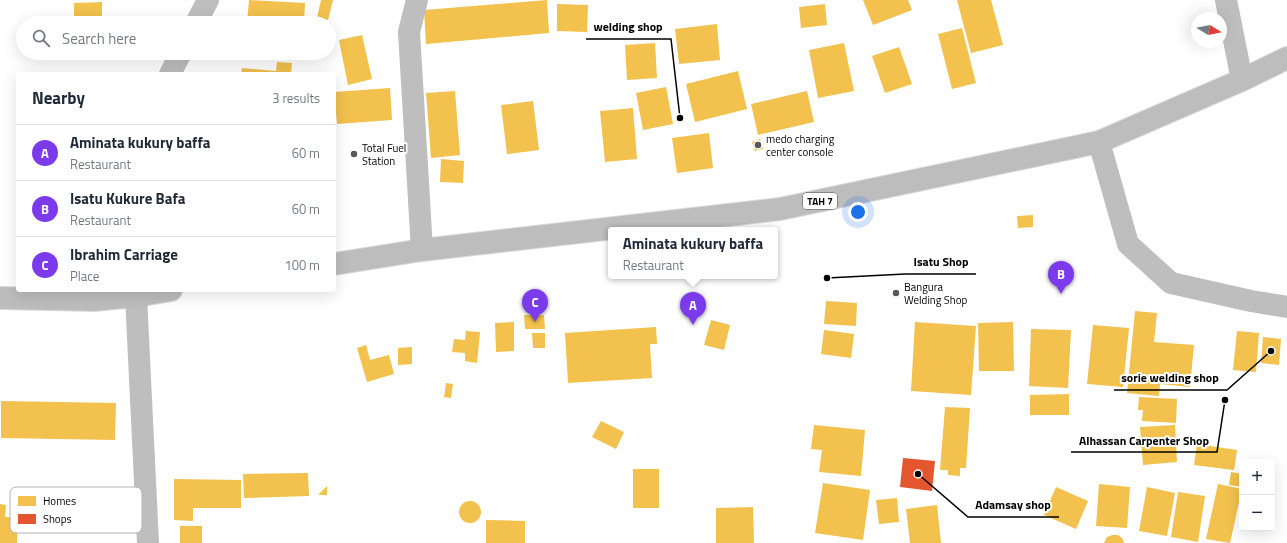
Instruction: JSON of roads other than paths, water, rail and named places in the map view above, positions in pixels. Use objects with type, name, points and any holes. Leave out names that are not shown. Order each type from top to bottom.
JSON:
[{"type":"highway","name":"TAH 7","points":[[623,227],[780,209],[1099,142],[1242,80],[1287,58]]},
{"type":"highway","name":"TAH 7","points":[[336,264],[422,250],[608,229]]},
{"type":"highway","points":[[0,298],[95,295],[136,296],[159,292]]},
{"type":"street","points":[[200,16],[208,0]]},
{"type":"street","points":[[417,0],[409,32],[422,250]]},
{"type":"street","points":[[1226,0],[1242,80]]},
{"type":"street","points":[[171,72],[177,60]]},
{"type":"street","points":[[1099,142],[1128,244],[1171,283],[1251,301],[1287,307]]},
{"type":"street","points":[[136,296],[148,543]]},
{"type":"place","name":"welding shop","points":[[680,118]]},
{"type":"place","name":"medo charging center console","points":[[758,145]]},
{"type":"place","name":"Total Fuel Station","points":[[354,154]]},
{"type":"place","name":"Isatu Shop","points":[[827,278]]},
{"type":"place","name":"Bangura Welding Shop","points":[[896,293]]},
{"type":"place","name":"Isatu Kukure Bafa","points":[[1061,294]]},
{"type":"place","name":"Ibrahim Carriage","points":[[535,322]]},
{"type":"place","name":"Aminata kukury baffa","points":[[693,325]]},
{"type":"place","name":"sorie welding shop","points":[[1271,351]]},
{"type":"place","name":"Alhassan Carpenter Shop","points":[[1225,400]]},
{"type":"place","name":"Adamsay shop","points":[[918,474]]}]
